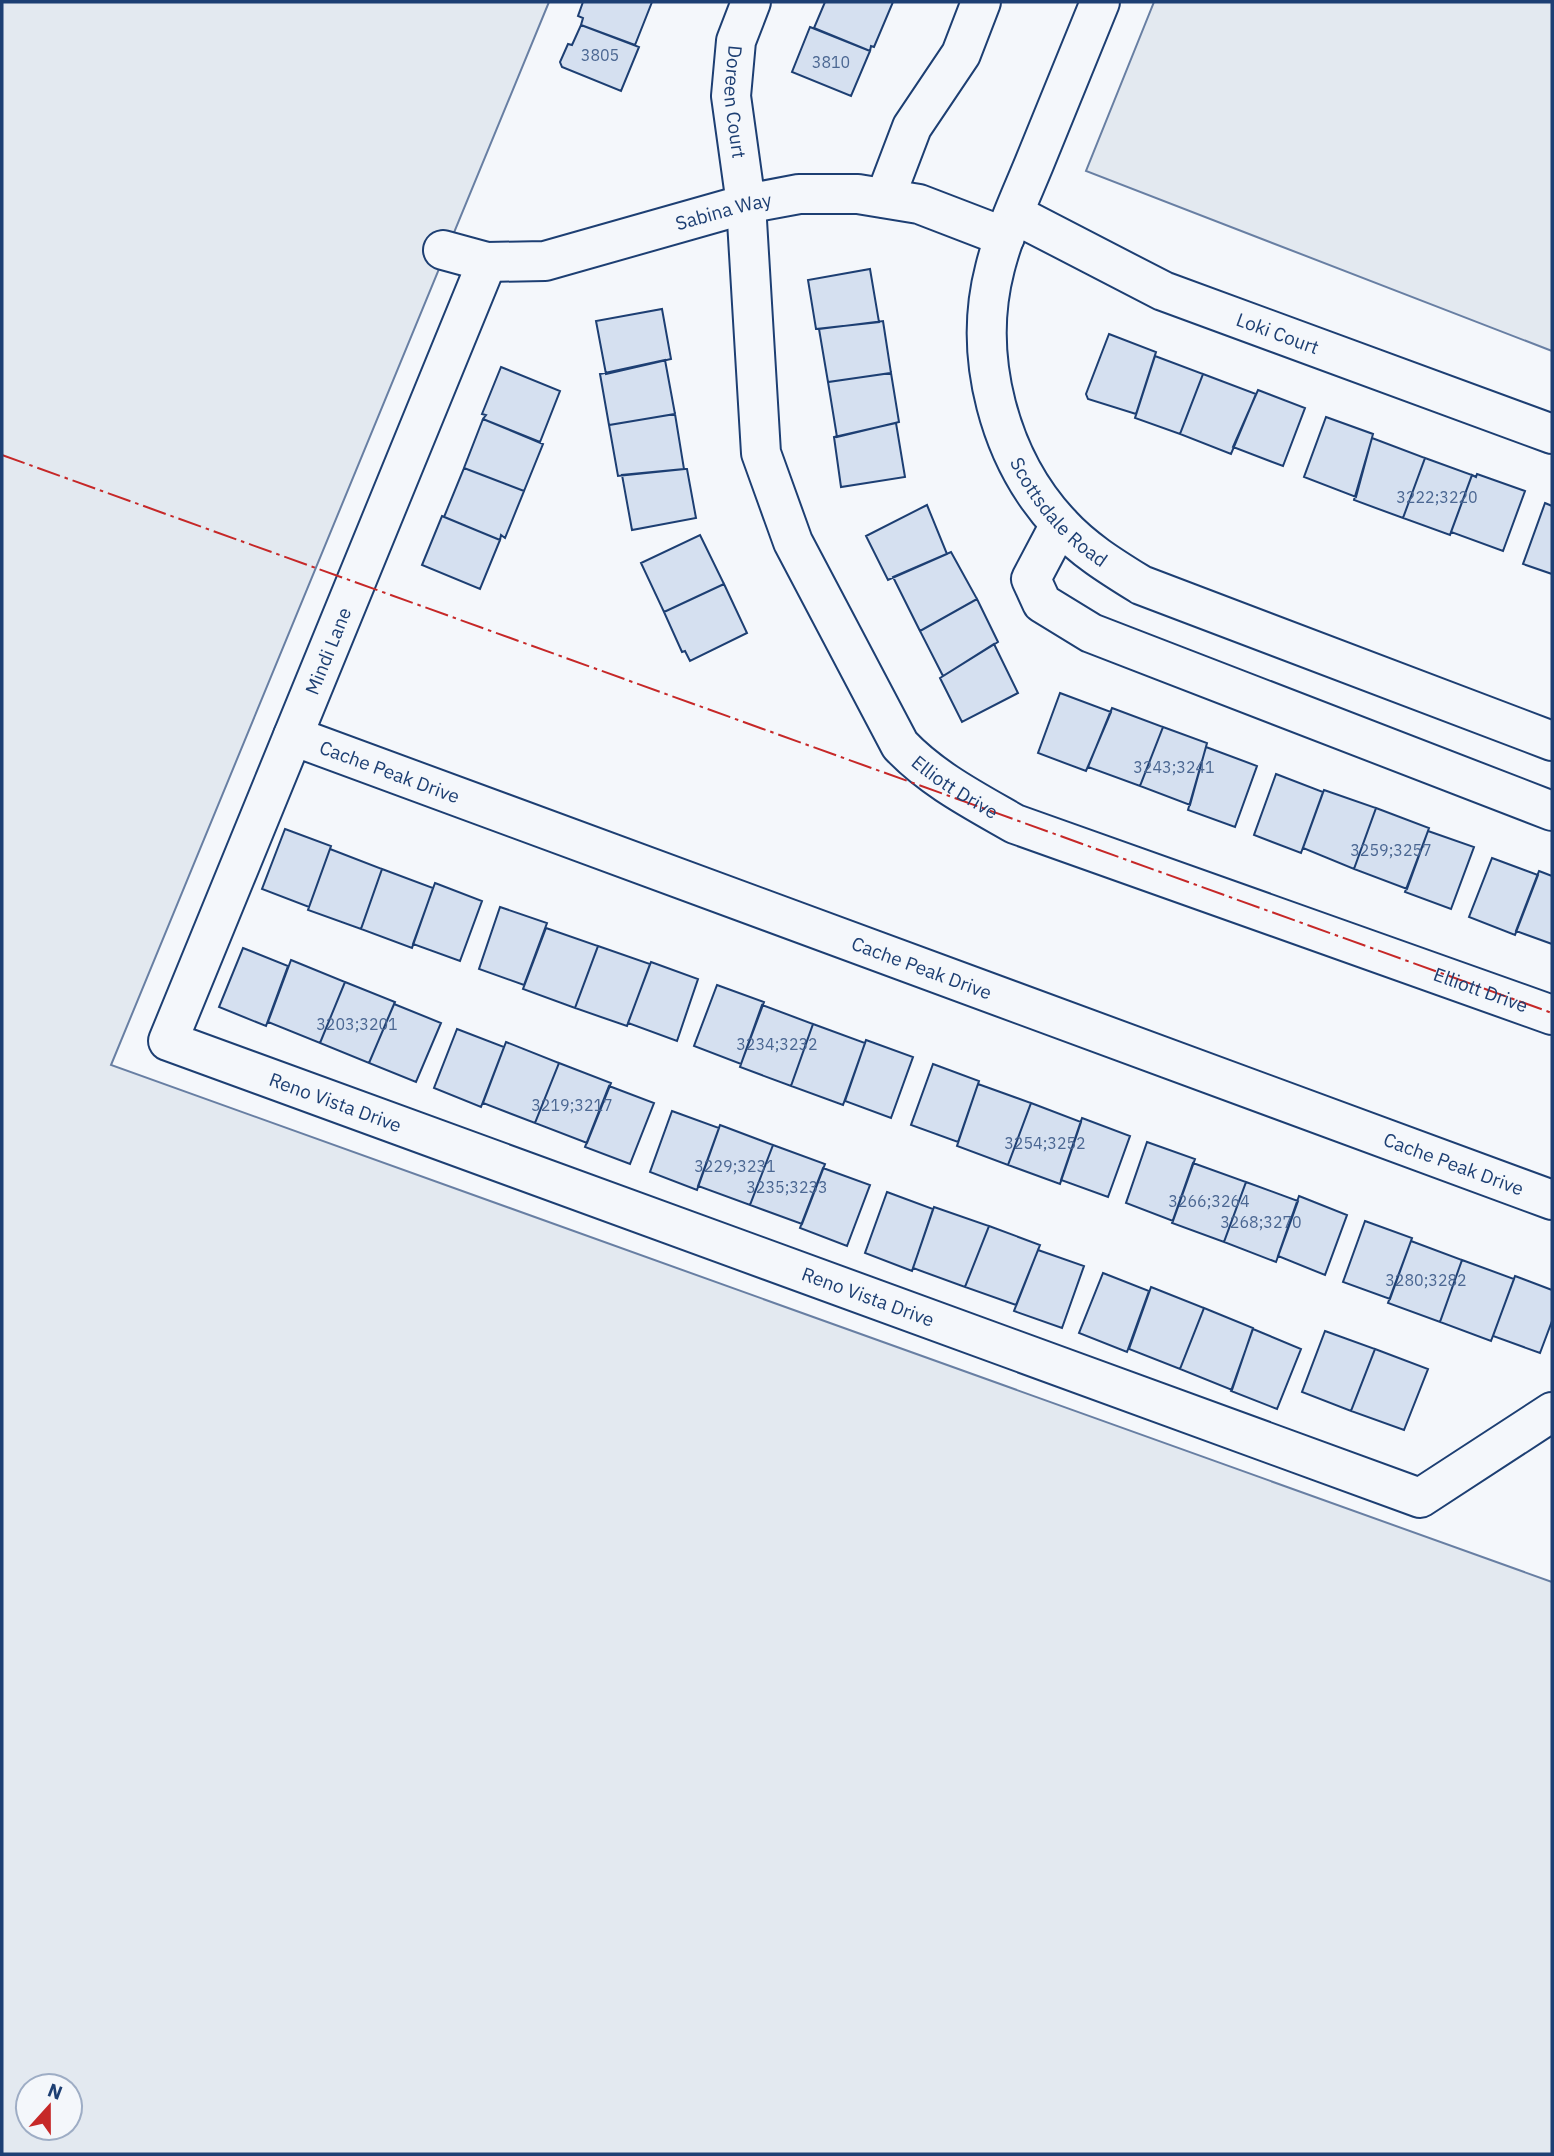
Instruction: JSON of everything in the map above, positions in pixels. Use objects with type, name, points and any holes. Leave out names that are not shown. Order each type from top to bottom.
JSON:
[{"type":"street","name":"Doreen Court","points":[[746,204],[732,96],[736,41],[751,2]]},
{"type":"street","points":[[885,198],[912,127],[961,54],[981,2]]},
{"type":"street","name":"Scottsdale Road","points":[[1100,2],[1009,226],[994,270],[987,328],[990,382],[1005,437],[1030,483],[1060,524],[1099,559],[1141,585],[1552,741]]},
{"type":"street","name":"Sabina Way","points":[[443,250],[487,262],[545,261],[746,204],[799,194],[858,194],[885,198],[1009,226]]},
{"type":"street","name":"Elliott Drive","points":[[746,204],[761,453],[793,542],[900,745],[958,792],[1015,824],[1552,1015]]},
{"type":"street","name":"Loki Court","points":[[1009,226],[1163,291],[1552,434]]},
{"type":"street","name":"Mindi Lane","points":[[168,1041],[487,262]]},
{"type":"street","points":[[1060,524],[1031,579],[1042,603],[1091,633],[1552,811]]},
{"type":"street","name":"Cache Peak Drive","points":[[293,736],[1552,1200]]},
{"type":"street","name":"Reno Vista Drive","points":[[168,1041],[1420,1498],[1552,1412]]},
{"type":"shaded area","points":[[2,2],[549,2],[111,1065],[1552,1582],[1552,2154],[2,2154]]},
{"type":"shaded area","points":[[1154,2],[1552,2],[1552,351],[1086,171]]},
{"type":"building","points":[[583,2],[652,2],[635,45],[581,25],[583,18],[578,16]]},
{"type":"building","points":[[825,2],[893,2],[870,51],[814,28]]},
{"type":"building","points":[[581,25],[639,47],[621,91],[562,67],[560,62],[568,44],[572,45]]},
{"type":"building","points":[[810,27],[870,51],[851,96],[792,72]]},
{"type":"building","points":[[870,269],[879,322],[816,329],[808,280]]},
{"type":"building","points":[[662,309],[671,359],[606,374],[596,321]]},
{"type":"building","points":[[883,321],[891,373],[828,382],[819,329]]},
{"type":"building","points":[[1109,334],[1156,352],[1136,414],[1088,399],[1086,394]]},
{"type":"building","points":[[1155,356],[1203,374],[1180,434],[1135,418]]},
{"type":"building","points":[[665,360],[675,414],[609,425],[600,374]]},
{"type":"building","points":[[501,367],[560,391],[540,442],[483,419],[486,415],[482,414]]},
{"type":"building","points":[[891,373],[899,422],[837,437],[828,382]]},
{"type":"building","points":[[1203,374],[1256,394],[1231,454],[1180,434]]},
{"type":"building","points":[[1258,390],[1305,408],[1283,466],[1233,447]]},
{"type":"building","points":[[675,414],[684,469],[618,476],[609,425]]},
{"type":"building","points":[[1326,417],[1373,434],[1356,497],[1304,477]]},
{"type":"building","points":[[483,419],[543,444],[524,491],[464,468]]},
{"type":"building","points":[[896,423],[905,477],[841,487],[834,437]]},
{"type":"building","points":[[1372,438],[1425,458],[1403,518],[1354,500]]},
{"type":"building","points":[[1425,458],[1472,475],[1450,535],[1403,518]]},
{"type":"building","points":[[464,468],[524,491],[505,538],[501,535],[500,540],[444,517]]},
{"type":"building","points":[[687,469],[696,518],[632,530],[622,475]]},
{"type":"building","points":[[1477,474],[1525,491],[1503,551],[1451,532],[1472,475],[1476,477]]},
{"type":"building","points":[[1545,503],[1552,506],[1552,574],[1523,564]]},
{"type":"building","points":[[927,505],[947,554],[888,580],[866,536]]},
{"type":"building","points":[[442,516],[500,540],[480,589],[422,565]]},
{"type":"building","points":[[700,535],[724,584],[664,612],[641,563]]},
{"type":"building","points":[[951,552],[977,599],[920,631],[893,577]]},
{"type":"building","points":[[724,584],[747,633],[690,661],[685,651],[682,652],[664,612]]},
{"type":"building","points":[[977,599],[998,642],[943,676],[920,631]]},
{"type":"building","points":[[994,644],[1018,693],[962,722],[940,678]]},
{"type":"building","points":[[1060,693],[1111,712],[1086,771],[1038,753]]},
{"type":"building","points":[[1112,708],[1163,727],[1140,786],[1088,767]]},
{"type":"building","points":[[1163,727],[1207,743],[1190,805],[1140,786]]},
{"type":"building","points":[[1206,747],[1257,766],[1235,827],[1188,810]]},
{"type":"building","points":[[1276,774],[1323,792],[1301,853],[1254,835]]},
{"type":"building","points":[[1324,790],[1376,808],[1354,869],[1303,848]]},
{"type":"building","points":[[1376,808],[1429,828],[1407,889],[1354,869]]},
{"type":"building","points":[[285,829],[331,846],[309,907],[262,889]]},
{"type":"building","points":[[1428,831],[1474,847],[1451,909],[1405,892]]},
{"type":"building","points":[[330,849],[382,869],[361,929],[308,910]]},
{"type":"building","points":[[1492,858],[1538,875],[1515,935],[1469,917]]},
{"type":"building","points":[[382,869],[433,888],[412,948],[361,929]]},
{"type":"building","points":[[1539,871],[1552,876],[1552,944],[1516,931]]},
{"type":"building","points":[[435,883],[482,901],[460,961],[413,944]]},
{"type":"building","points":[[500,907],[547,923],[524,985],[479,969]]},
{"type":"building","points":[[546,928],[598,946],[575,1008],[523,989]]},
{"type":"building","points":[[598,946],[650,964],[627,1026],[575,1008]]},
{"type":"building","points":[[243,948],[288,966],[266,1026],[219,1007]]},
{"type":"building","points":[[291,960],[345,982],[320,1043],[268,1022]]},
{"type":"building","points":[[651,962],[698,979],[677,1041],[628,1023]]},
{"type":"building","points":[[345,982],[395,1002],[369,1063],[320,1043]]},
{"type":"building","points":[[717,985],[764,1002],[741,1064],[694,1046]]},
{"type":"building","points":[[394,1004],[441,1023],[416,1082],[369,1063]]},
{"type":"building","points":[[762,1005],[813,1024],[791,1086],[740,1067]]},
{"type":"building","points":[[813,1024],[865,1043],[843,1105],[791,1086]]},
{"type":"building","points":[[457,1029],[504,1047],[481,1107],[434,1088]]},
{"type":"building","points":[[866,1040],[913,1057],[891,1118],[845,1101]]},
{"type":"building","points":[[506,1042],[559,1063],[535,1123],[483,1103]]},
{"type":"building","points":[[559,1063],[611,1083],[587,1143],[535,1123]]},
{"type":"building","points":[[933,1064],[979,1081],[958,1142],[911,1125]]},
{"type":"building","points":[[978,1084],[1031,1103],[1008,1165],[957,1146]]},
{"type":"building","points":[[609,1086],[654,1103],[630,1164],[585,1147]]},
{"type":"building","points":[[1031,1103],[1081,1122],[1060,1184],[1008,1165]]},
{"type":"building","points":[[672,1111],[719,1128],[697,1190],[650,1172]]},
{"type":"building","points":[[1082,1118],[1130,1136],[1108,1197],[1061,1180]]},
{"type":"building","points":[[720,1125],[773,1145],[750,1205],[698,1186]]},
{"type":"building","points":[[1147,1142],[1195,1159],[1173,1221],[1126,1203]]},
{"type":"building","points":[[773,1145],[825,1164],[802,1224],[750,1205]]},
{"type":"building","points":[[1193,1163],[1246,1182],[1224,1242],[1172,1223]]},
{"type":"building","points":[[823,1168],[870,1185],[847,1246],[800,1228]]},
{"type":"building","points":[[1246,1182],[1298,1201],[1276,1262],[1224,1242]]},
{"type":"building","points":[[887,1192],[933,1209],[912,1271],[865,1253]]},
{"type":"building","points":[[1299,1196],[1347,1215],[1325,1275],[1278,1256]]},
{"type":"building","points":[[934,1207],[989,1226],[965,1287],[913,1268]]},
{"type":"building","points":[[1365,1221],[1412,1238],[1390,1299],[1343,1282]]},
{"type":"building","points":[[989,1226],[1040,1245],[1016,1305],[965,1287]]},
{"type":"building","points":[[1411,1241],[1462,1260],[1440,1322],[1388,1303]]},
{"type":"building","points":[[1038,1250],[1084,1266],[1062,1328],[1014,1311]]},
{"type":"building","points":[[1462,1260],[1514,1279],[1491,1341],[1440,1322]]},
{"type":"building","points":[[1103,1273],[1149,1291],[1127,1352],[1079,1333]]},
{"type":"building","points":[[1515,1276],[1552,1290],[1552,1321],[1540,1353],[1493,1336]]},
{"type":"building","points":[[1151,1287],[1204,1308],[1180,1369],[1129,1349]]},
{"type":"building","points":[[1204,1308],[1253,1328],[1232,1390],[1180,1369]]},
{"type":"building","points":[[1253,1329],[1301,1349],[1277,1409],[1231,1391]]},
{"type":"building","points":[[1325,1331],[1375,1349],[1351,1411],[1302,1392]]},
{"type":"building","points":[[1375,1349],[1428,1369],[1404,1430],[1351,1411]]},
{"type":"power","points":[[2,455],[1552,1013]]}]
